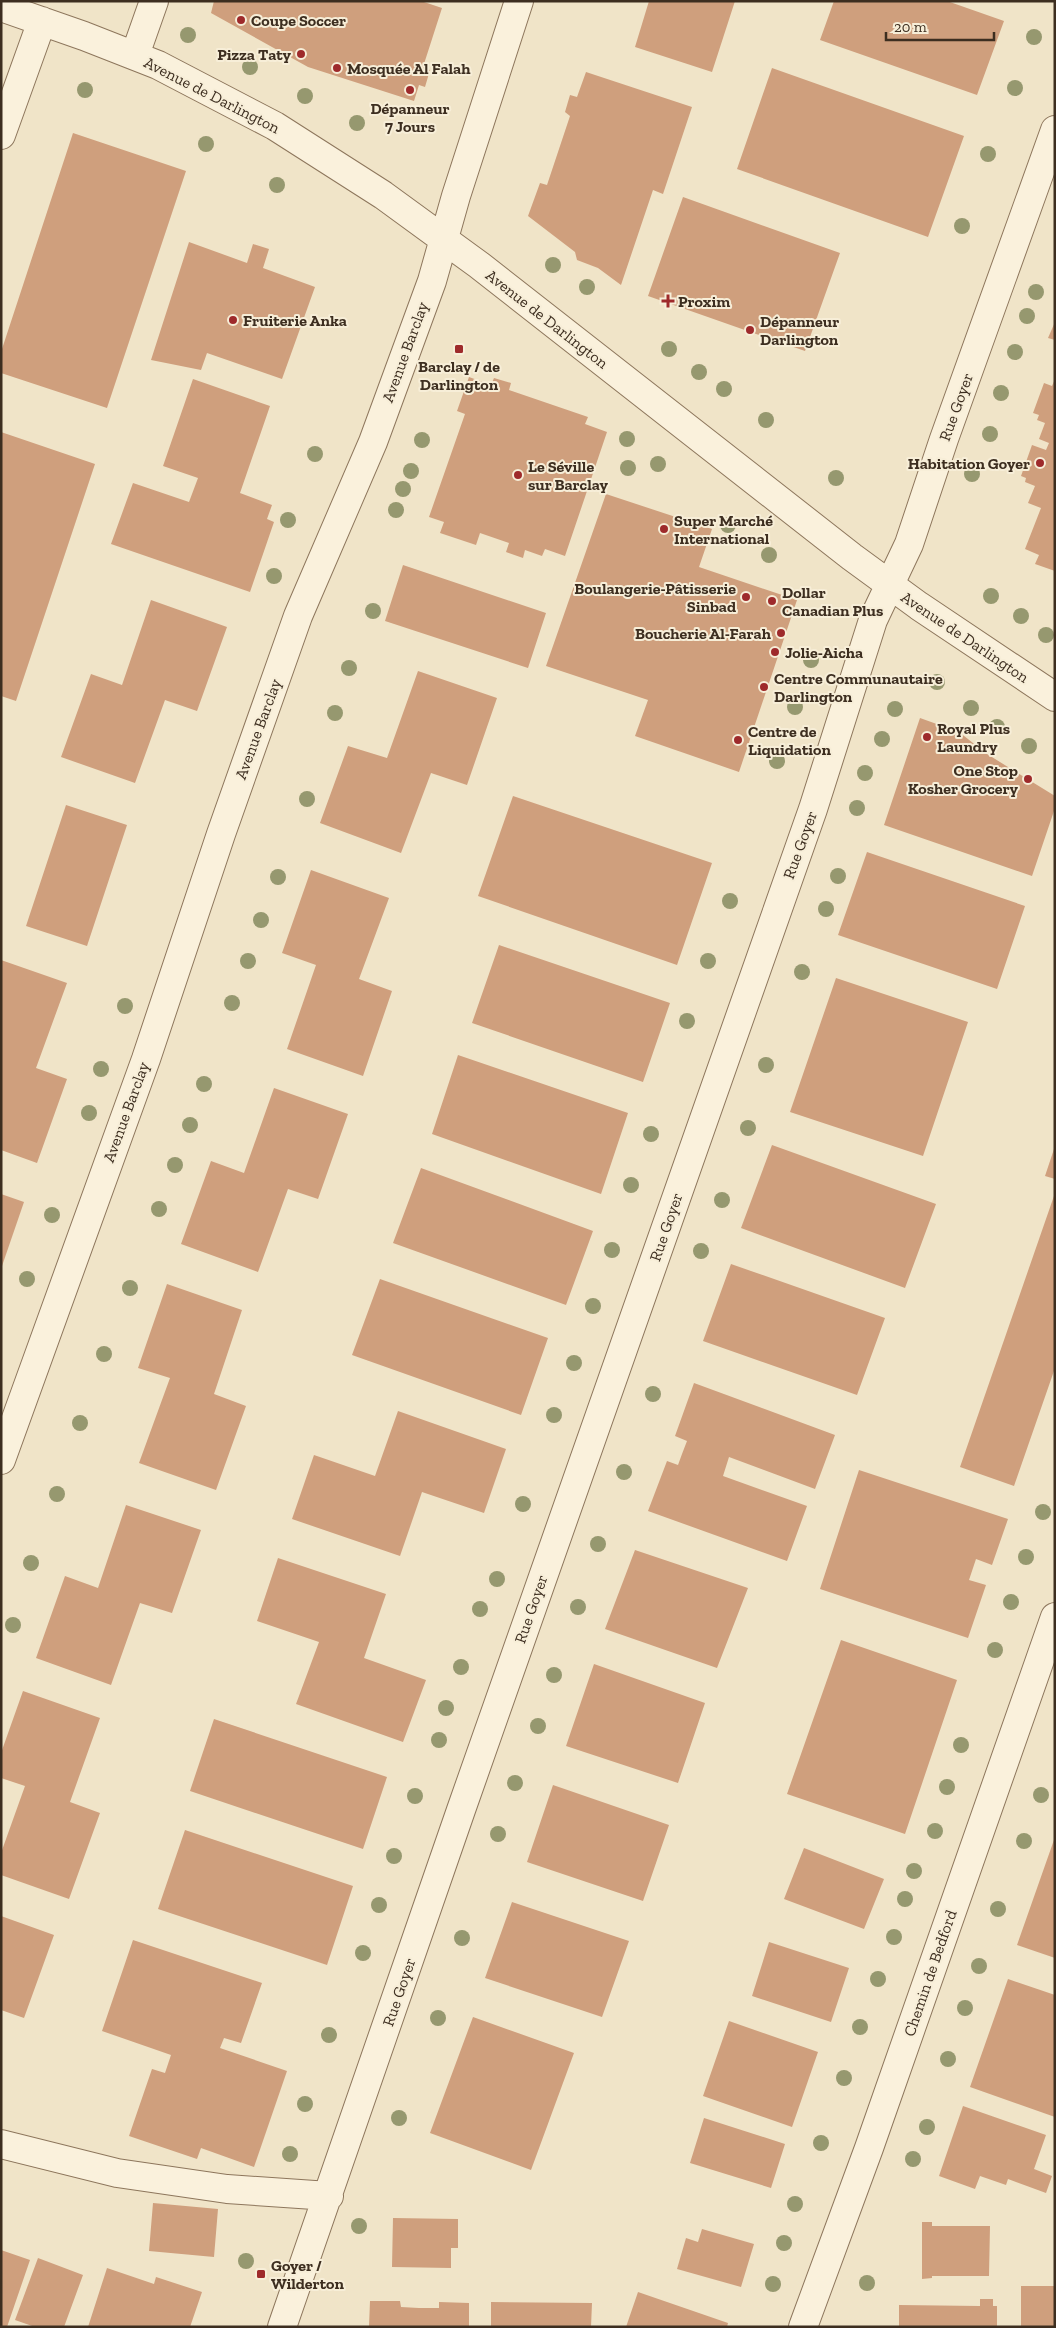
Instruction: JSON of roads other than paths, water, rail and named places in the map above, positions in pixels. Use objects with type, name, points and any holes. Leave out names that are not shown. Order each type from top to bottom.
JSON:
[{"type":"street","points":[[135,56],[154,1]]},
{"type":"street","name":"Avenue Barclay","points":[[1,1460],[146,1058],[221,834],[298,616],[373,442],[432,280],[519,1]]},
{"type":"street","name":"Avenue de Darlington","points":[[1,7],[135,56],[222,97],[275,126],[383,195],[444,238],[890,585],[1055,697]]},
{"type":"street","points":[[1,135],[42,22]]},
{"type":"street","name":"Rue Goyer","points":[[282,2327],[329,2196],[464,1801],[813,809],[873,620],[909,544],[944,439],[1055,130]]},
{"type":"street","name":"Chemin de Bedford","points":[[803,2327],[869,2148],[1055,1617]]},
{"type":"street","points":[[1,2144],[126,2174],[227,2189],[329,2196]]},
{"type":"place","name":"Coupe Soccer","points":[[241,20]]},
{"type":"place","name":"Pizza Taty","points":[[301,54]]},
{"type":"place","name":"Mosquée Al Falah","points":[[337,68]]},
{"type":"place","name":"Dépanneur 7 Jours","points":[[410,90]]},
{"type":"place","name":"Proxim","points":[[668,301]]},
{"type":"place","name":"Fruiterie Anka","points":[[233,320]]},
{"type":"place","name":"Dépanneur Darlington","points":[[750,330]]},
{"type":"place","name":"Barclay / de Darlington","points":[[459,349]]},
{"type":"place","name":"Habitation Goyer","points":[[1040,463]]},
{"type":"place","name":"Le Séville sur Barclay","points":[[518,475]]},
{"type":"place","name":"Super Marché International","points":[[664,529]]},
{"type":"place","name":"Boulangerie-Pâtisserie Sinbad","points":[[746,597]]},
{"type":"place","name":"Dollar Canadian Plus","points":[[772,601]]},
{"type":"place","name":"Boucherie Al-Farah","points":[[781,633]]},
{"type":"place","name":"Jolie-Aicha","points":[[775,652]]},
{"type":"place","name":"Centre Communautaire Darlington","points":[[764,687]]},
{"type":"place","name":"Royal Plus Laundry","points":[[927,737]]},
{"type":"place","name":"Centre de Liquidation","points":[[738,740]]},
{"type":"place","name":"One Stop Kosher Grocery","points":[[1028,779]]},
{"type":"place","name":"Goyer / Wilderton","points":[[261,2274]]}]
